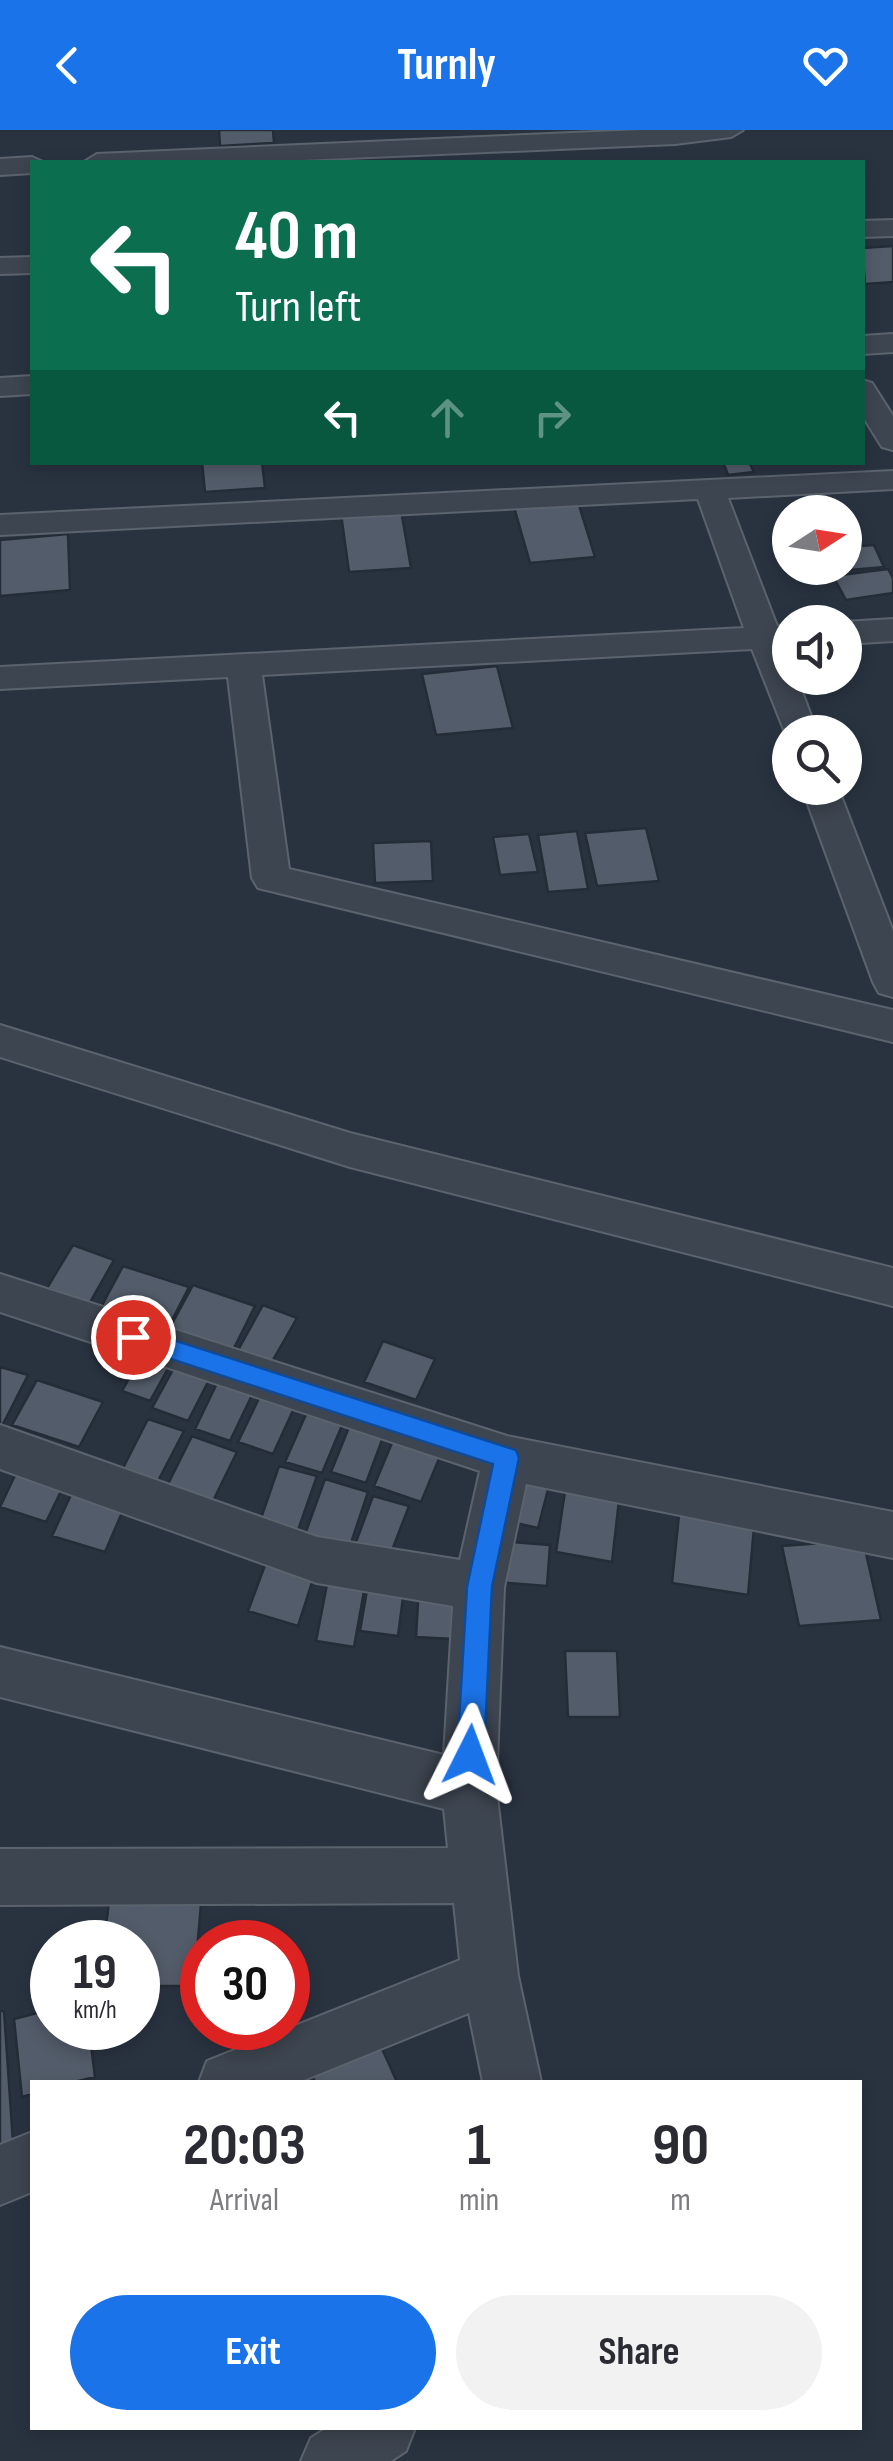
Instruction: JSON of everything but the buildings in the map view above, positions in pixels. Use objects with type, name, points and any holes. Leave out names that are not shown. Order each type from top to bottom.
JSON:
[{"type":"street","points":[[137,160],[731,130]]},
{"type":"street","points":[[674,133],[693,160]]},
{"type":"street","points":[[0,167],[30,166]]},
{"type":"street","points":[[865,229],[893,228]]},
{"type":"street","points":[[0,266],[30,265]]},
{"type":"street","points":[[865,345],[893,343]]},
{"type":"street","points":[[0,386],[30,385]]},
{"type":"street","points":[[865,395],[893,441]]},
{"type":"street","points":[[0,524],[893,480]]},
{"type":"street","points":[[710,490],[772,626]]},
{"type":"street","points":[[862,632],[893,630]]},
{"type":"street","points":[[0,678],[772,637]]},
{"type":"street","points":[[244,665],[272,878],[893,1026]]},
{"type":"street","points":[[826,805],[893,982]]},
{"type":"street","points":[[0,1041],[350,1150],[893,1287]]},
{"type":"street","points":[[0,1293],[507,1458],[893,1536]]},
{"type":"street","points":[[0,1447],[318,1560],[479,1587]]},
{"type":"street","points":[[507,1458],[479,1587],[468,1788],[490,1976],[512,2080]]},
{"type":"street","points":[[0,1672],[468,1788]]},
{"type":"street","points":[[0,1876],[481,1876]]},
{"type":"street","points":[[233,2080],[490,1976]]},
{"type":"street","points":[[0,2175],[30,2163]]},
{"type":"street","points":[[334,2461],[380,2430]]},
{"type":"route","points":[[133,1337],[507,1458],[479,1587],[470,1755]]}]
